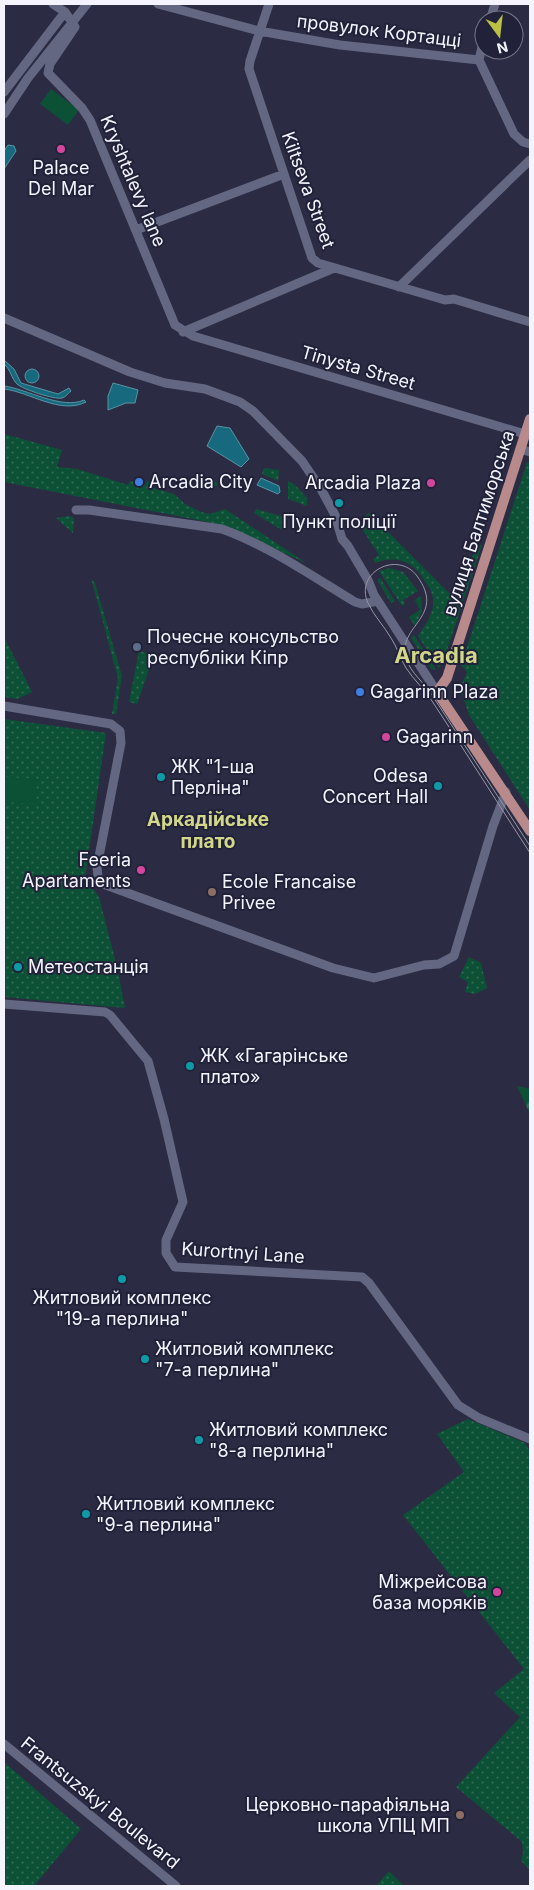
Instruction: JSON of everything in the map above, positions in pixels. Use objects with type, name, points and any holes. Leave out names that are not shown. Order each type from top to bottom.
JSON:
[{"type":"main road","name":"вулиця Балтиморська","points":[[437,692],[447,678],[530,420]]},
{"type":"main road","points":[[437,692],[506,792],[530,832]]},
{"type":"street","points":[[53,4],[65,12],[74,25]]},
{"type":"street","points":[[4,114],[28,78],[74,25],[87,4]]},
{"type":"street","name":"провулок Кортацці","points":[[158,4],[259,31],[340,45],[474,59]]},
{"type":"street","name":"Kiltseva Street","points":[[269,4],[259,31],[249,70],[312,258],[318,263],[334,268],[445,300],[454,299],[530,322]]},
{"type":"street","points":[[4,92],[65,12]]},
{"type":"street","name":"Kryshtalevy lane","points":[[74,25],[50,64],[48,73],[82,108],[90,120],[175,325],[183,332]]},
{"type":"street","points":[[479,60],[514,134],[523,142],[530,144]]},
{"type":"street","points":[[399,287],[530,160]]},
{"type":"street","points":[[136,230],[284,174]]},
{"type":"street","points":[[183,332],[334,268]]},
{"type":"street","points":[[4,318],[130,372],[165,383],[205,389],[240,402],[253,411],[302,461],[316,482],[335,516],[342,539],[368,580],[376,598],[437,692]]},
{"type":"street","name":"Tinysta Street","points":[[183,332],[525,434]]},
{"type":"street","points":[[520,448],[530,452]]},
{"type":"street","points":[[76,510],[108,512],[222,529],[239,535],[285,560],[355,602],[362,604],[376,598]]},
{"type":"street","points":[[4,706],[104,722],[114,725],[120,731],[121,742],[97,868],[98,877],[103,884],[333,968],[368,978],[439,964],[454,956],[493,826],[506,792]]},
{"type":"street","name":"Kurortnyi Lane","points":[[4,1004],[104,1012],[110,1015],[146,1057],[183,1202],[166,1240],[166,1254],[175,1267],[362,1277],[458,1405],[479,1418],[530,1439]]},
{"type":"street","name":"Frantsuzskyi Boulevard","points":[[4,1744],[176,1886]]},
{"type":"green space","points":[[51,89],[79,110],[68,125],[40,104]]},
{"type":"green space","points":[[4,434],[62,450],[57,467],[77,469],[128,485],[130,481],[145,485],[147,481],[151,482],[150,487],[174,494],[185,504],[201,512],[210,514],[225,509],[306,563],[234,530],[213,523],[4,482]]},
{"type":"green space","points":[[527,462],[530,463],[530,810],[469,715],[460,687],[467,673],[461,666]]},
{"type":"green space","points":[[264,468],[279,470],[278,481],[262,474]]},
{"type":"green space","points":[[209,476],[217,483],[217,486],[206,486],[202,481]]},
{"type":"green space","points":[[288,481],[295,485],[307,498],[307,506],[288,499]]},
{"type":"green space","points":[[256,509],[288,518],[282,530],[254,513]]},
{"type":"green space","points":[[369,513],[449,593],[462,588],[476,545],[482,545],[444,659],[439,668],[418,636],[431,614],[433,598],[431,592],[420,573],[409,564],[397,560],[375,563],[373,559],[379,555],[357,521]]},
{"type":"green space","points":[[70,516],[74,518],[73,533],[56,518]]},
{"type":"green space","points":[[389,568],[403,572],[418,591],[403,600],[405,604],[402,606],[379,571]]},
{"type":"green space","points":[[91,578],[95,583],[122,676],[116,714],[112,714],[118,678]]},
{"type":"green space","points":[[380,578],[395,601],[391,603],[377,580]]},
{"type":"green space","points":[[421,596],[422,611],[415,626],[409,617],[420,610],[415,600]]},
{"type":"green space","points":[[414,635],[435,670],[431,669],[411,638]]},
{"type":"green space","points":[[4,637],[32,692],[17,699],[4,697]]},
{"type":"green space","points":[[139,651],[154,655],[137,704],[129,702]]},
{"type":"green space","points":[[4,719],[106,733],[85,878],[99,897],[117,967],[125,1008],[4,997]]},
{"type":"green space","points":[[4,777],[37,779],[36,804],[4,802]]},
{"type":"green space","points":[[469,957],[481,963],[487,988],[475,994],[465,992],[468,982],[459,977]]},
{"type":"green space","points":[[517,1086],[530,1089],[530,1114]]},
{"type":"green space","name":"Міжрейсова база моряків","points":[[468,1419],[525,1443],[530,1452],[530,1870],[521,1861],[523,1853],[522,1842],[456,1787],[520,1717],[494,1693],[524,1669],[403,1515],[464,1472],[437,1434]]},
{"type":"green space","points":[[4,1762],[81,1829],[34,1886],[4,1886]]},
{"type":"green space","points":[[389,1871],[404,1886],[376,1886]]},
{"type":"water","points":[[8,145],[14,146],[16,151],[4,169],[4,151]]},
{"type":"water","points":[[4,360],[14,369],[21,383],[58,394],[69,388],[71,391],[58,398],[25,389],[15,382],[4,364]]},
{"type":"water","points":[[32,369],[37,371],[39,376],[37,381],[32,383],[27,381],[25,376],[27,371]]},
{"type":"water","points":[[113,383],[138,390],[135,403],[126,403],[108,410],[108,396]]},
{"type":"water","points":[[4,386],[55,401],[75,402],[84,400],[86,402],[66,406],[55,404],[4,389]]},
{"type":"water","points":[[217,426],[230,428],[249,459],[241,467],[207,446]]},
{"type":"water","points":[[261,478],[279,486],[280,492],[278,494],[257,485]]},
{"type":"tram line","points":[[530,846],[432,695],[408,664],[405,647],[408,637],[424,611],[427,601],[425,590],[417,576],[409,568],[399,565],[389,565],[380,568],[372,574],[367,582],[365,592],[370,608],[393,641],[406,668],[432,701],[530,853]]},
{"type":"place","name":"Palace Del Mar","points":[[61,149]]},
{"type":"place","name":"Arcadia City","points":[[139,482]]},
{"type":"place","name":"Arcadia Plaza","points":[[431,483]]},
{"type":"place","name":"Пункт поліції","points":[[339,503]]},
{"type":"place","name":"Почесне консульство республіки Кіпр","points":[[137,647]]},
{"type":"place","name":"Gagarinn Plaza","points":[[360,692]]},
{"type":"place","name":"Gagarinn","points":[[386,737]]},
{"type":"place","name":"ЖК \"1-ша Перліна\"","points":[[161,777]]},
{"type":"place","name":"Odesa Concert Hall","points":[[438,786]]},
{"type":"place","name":"Feeria Apartaments","points":[[141,870]]},
{"type":"place","name":"Ecole Francaise Privee","points":[[212,892]]},
{"type":"place","name":"Метеостанція","points":[[18,967]]},
{"type":"place","name":"ЖК «Гагарінське плато»","points":[[190,1066]]},
{"type":"place","name":"Житловий комплекс \"19-а перлина\"","points":[[122,1279]]},
{"type":"place","name":"Житловий комплекс \"7-а перлина\"","points":[[145,1359]]},
{"type":"place","name":"Житловий комплекс \"8-а перлина\"","points":[[199,1440]]},
{"type":"place","name":"Житловий комплекс \"9-а перлина\"","points":[[86,1514]]},
{"type":"place","name":"Міжрейсова база моряків","points":[[497,1592]]},
{"type":"place","name":"Церковно-парафіяльна школа УПЦ МП","points":[[460,1815]]},
{"type":"district","name":"Arcadia","points":[[436,655]]},
{"type":"district","name":"Аркадійське плато","points":[[208,830]]}]
